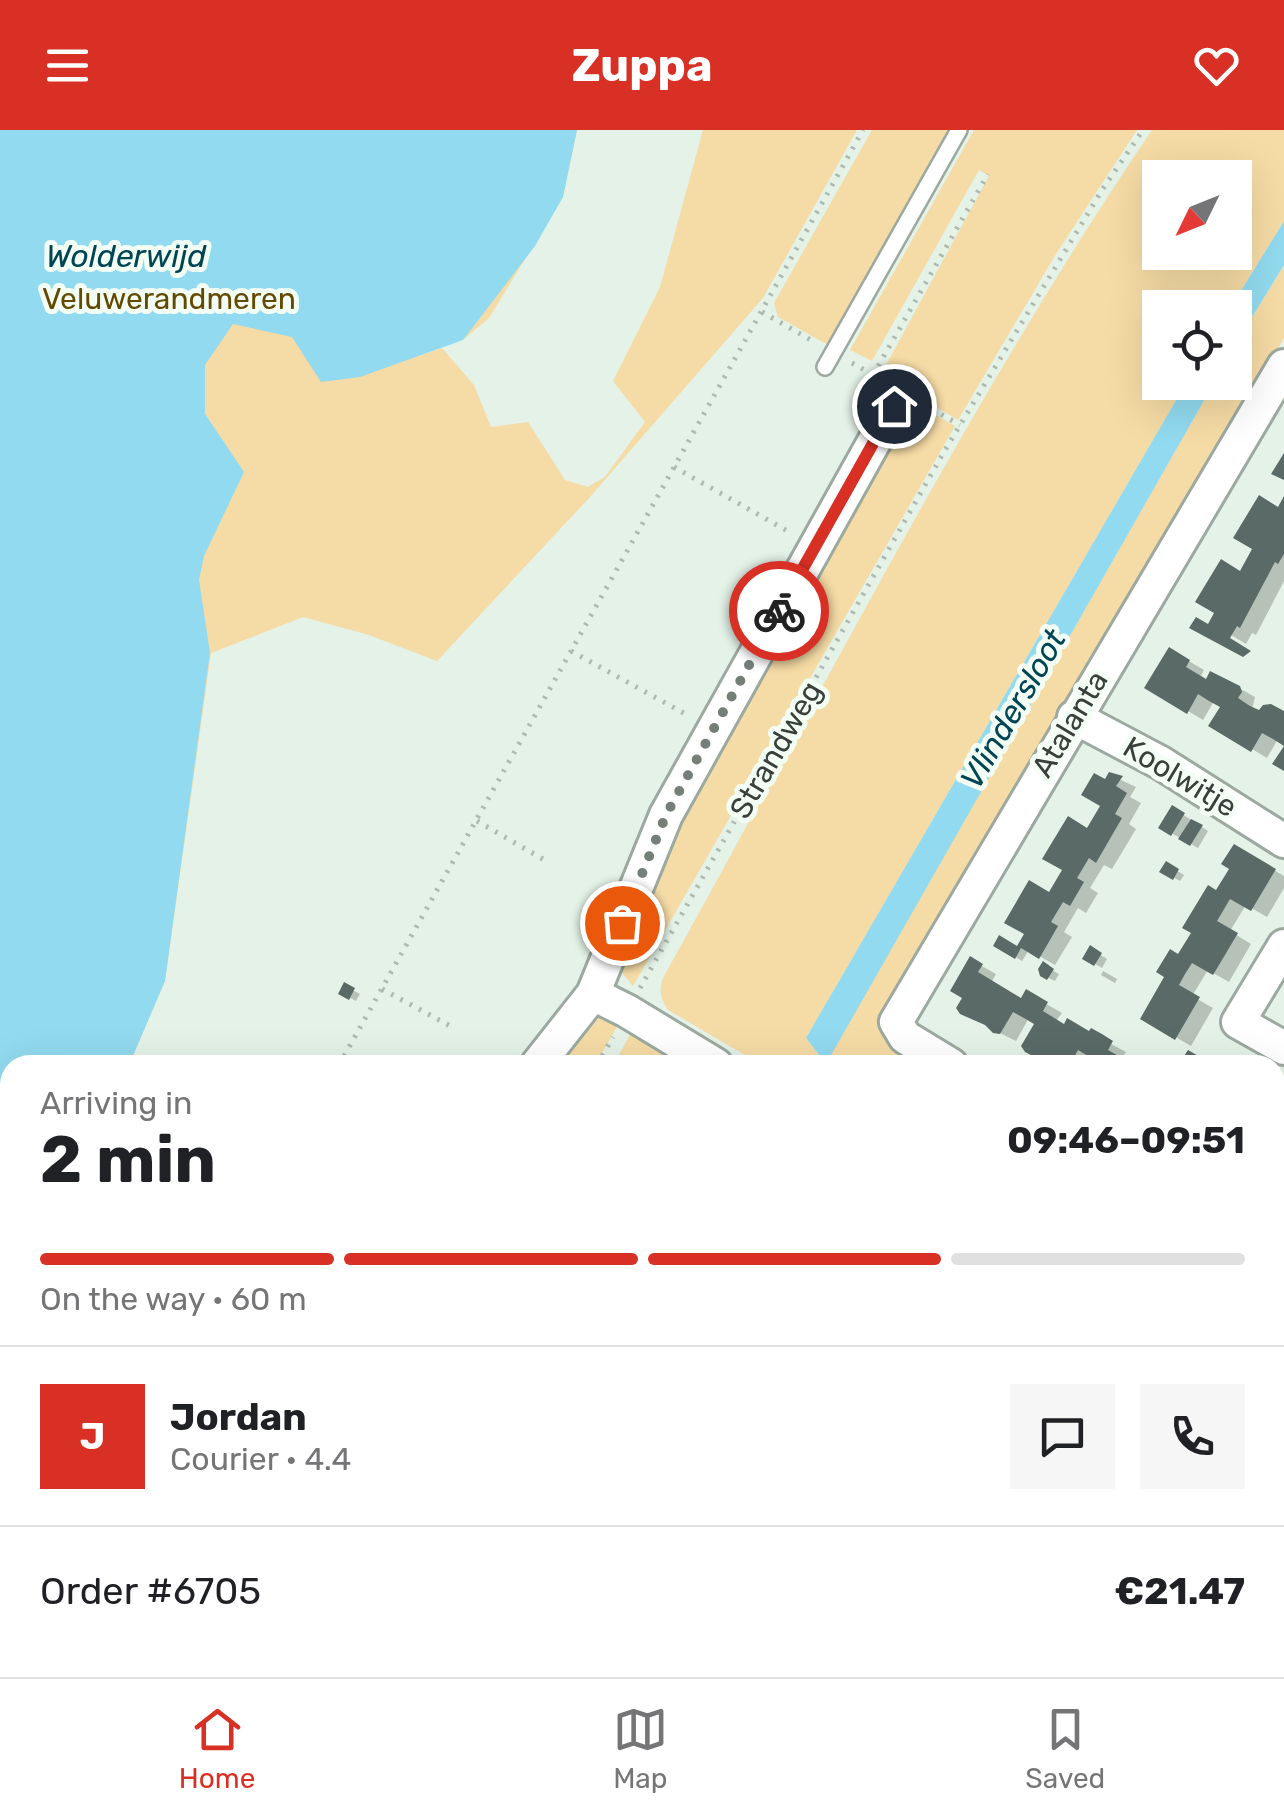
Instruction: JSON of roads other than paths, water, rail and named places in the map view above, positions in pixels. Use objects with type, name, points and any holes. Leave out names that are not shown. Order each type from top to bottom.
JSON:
[{"type":"street","name":"Atalanta","points":[[934,1055],[905,1038],[896,1022],[1284,366]]},
{"type":"street","points":[[545,1055],[593,994],[666,815],[816,546],[910,406]]},
{"type":"street","name":"Koolwitje","points":[[1074,717],[1161,763],[1284,840]]},
{"type":"street","points":[[1284,946],[1238,1022],[1284,1048]]},
{"type":"street","points":[[593,994],[700,1055]]},
{"type":"lane","points":[[825,367],[959,130]]},
{"type":"water","name":"Wolderwijd","points":[[0,130],[577,130],[563,197],[535,246],[463,340],[360,377],[321,382],[292,337],[233,324],[205,365],[205,414],[244,472],[204,556],[199,580],[210,653],[165,981],[133,1055],[0,1055]]},
{"type":"water","points":[[1284,221],[1284,265],[1252,317],[1252,290],[1241,290]]},
{"type":"water","name":"Vlindersloot","points":[[1176,400],[1204,400],[831,1055],[819,1055],[806,1038]]},
{"type":"park label","name":"Veluwerandmeren","points":[[169,299]]}]
